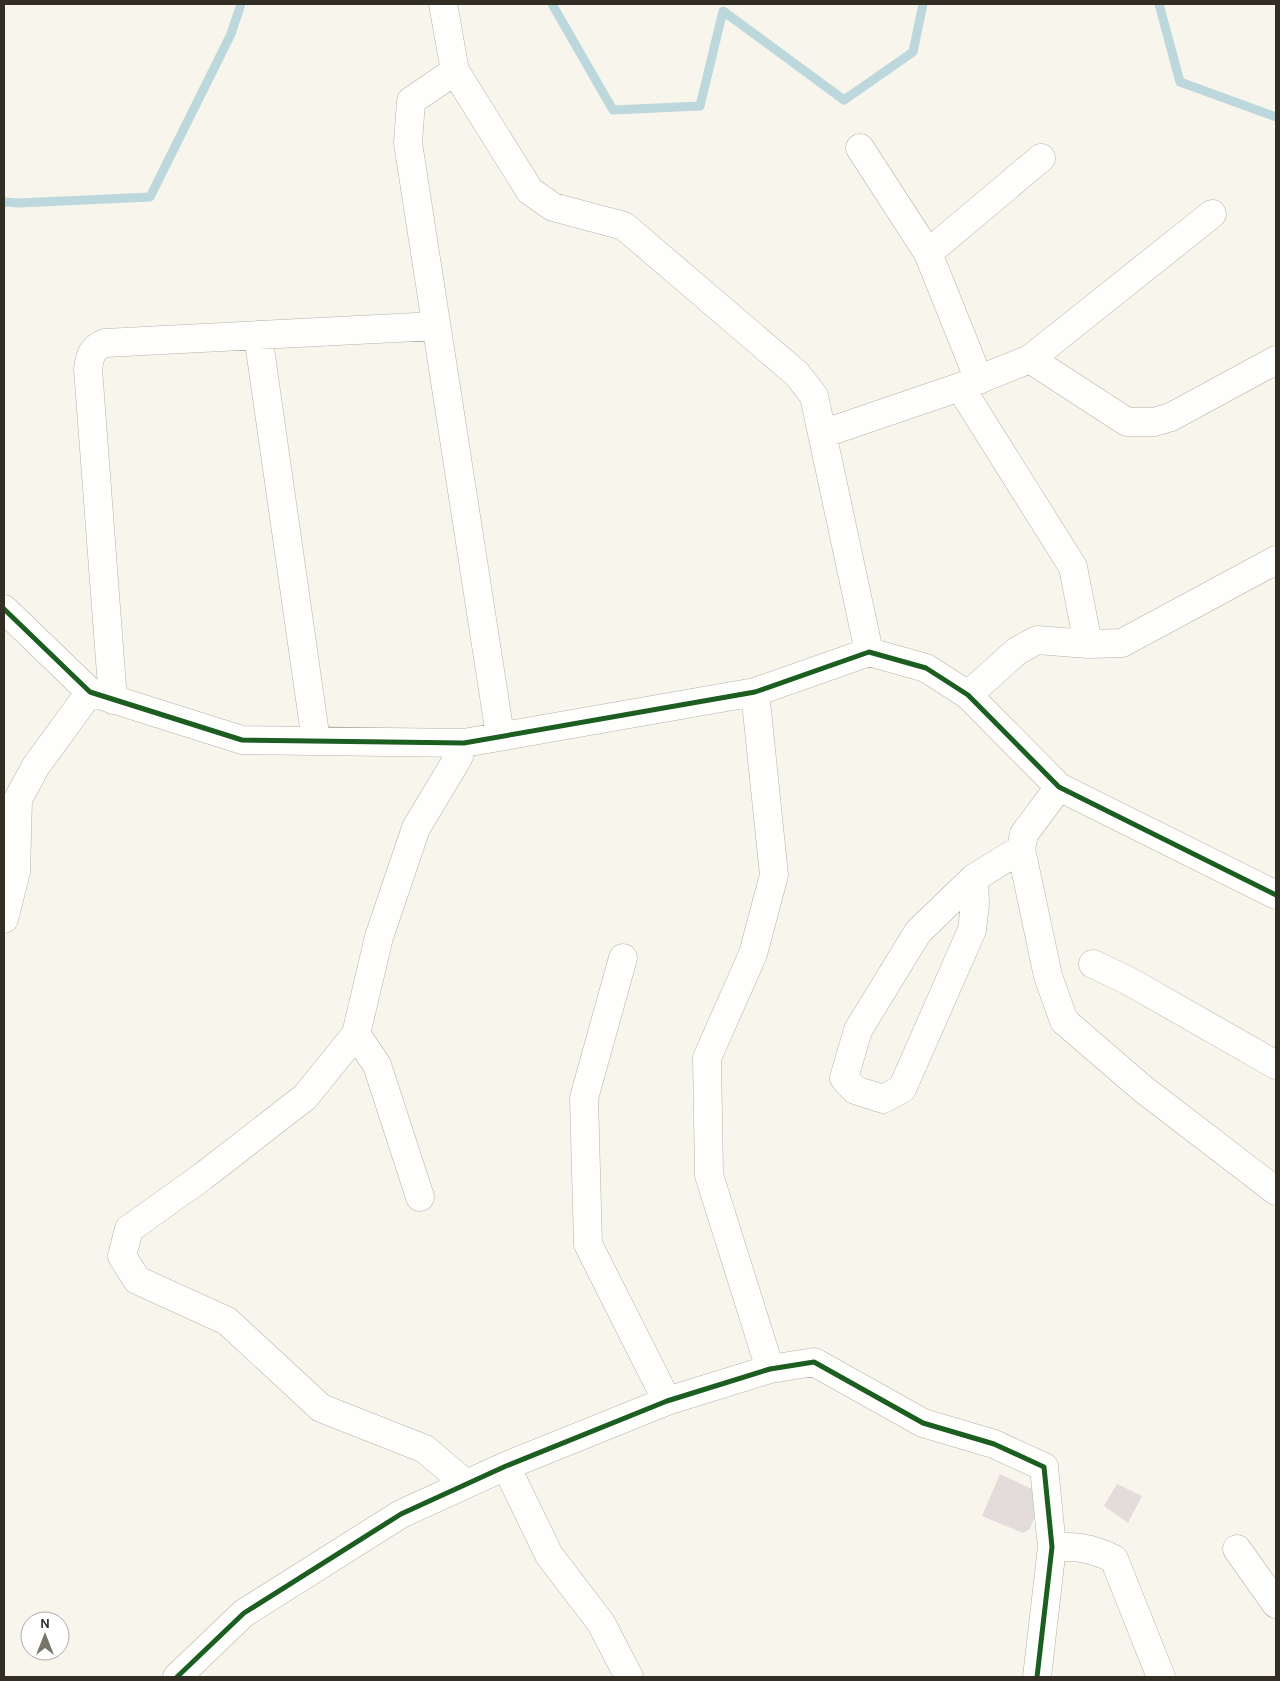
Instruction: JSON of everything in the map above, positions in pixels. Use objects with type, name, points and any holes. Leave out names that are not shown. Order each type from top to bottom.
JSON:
[{"type":"street","points":[[443,4],[455,71],[530,191],[553,207],[624,226],[797,374],[814,396],[869,652]]},
{"type":"street","points":[[455,71],[411,101],[408,143],[500,736]]},
{"type":"street","points":[[860,148],[928,253],[970,383],[1073,567],[1088,644]]},
{"type":"street","points":[[928,253],[1040,158]]},
{"type":"street","points":[[822,434],[970,383],[1030,359],[1212,214]]},
{"type":"street","points":[[4,918],[16,872],[18,800],[36,766],[101,696],[88,368],[90,356],[95,347],[105,343],[436,326]]},
{"type":"street","points":[[258,335],[316,741]]},
{"type":"street","points":[[1030,359],[1127,422],[1154,422],[1171,418],[1276,360]]},
{"type":"street","points":[[968,695],[1017,651],[1037,640],[1088,644],[1122,643],[1276,560]]},
{"type":"street","points":[[4,609],[101,696],[242,740],[464,743],[756,692],[869,652],[926,668],[968,695],[1059,787],[1276,895]]},
{"type":"street","points":[[756,692],[774,875],[753,954],[707,1058],[709,1175],[770,1369]]},
{"type":"street","points":[[464,743],[458,758],[416,828],[379,937],[356,1034],[305,1097],[202,1177],[129,1230],[122,1256],[137,1280],[227,1321],[321,1408],[425,1448],[466,1484]]},
{"type":"street","points":[[1059,787],[1024,834],[1021,849],[1048,976],[1064,1022],[1143,1089],[1276,1191]]},
{"type":"street","points":[[974,878],[975,904],[972,930],[902,1089],[883,1099],[855,1090],[844,1078],[858,1030],[918,932],[974,878],[1021,849]]},
{"type":"street","points":[[623,958],[584,1098],[588,1244],[667,1401]]},
{"type":"street","points":[[1093,964],[1127,980],[1276,1065]]},
{"type":"street","points":[[356,1034],[377,1065],[420,1197]]},
{"type":"street","points":[[177,1677],[244,1613],[400,1514],[506,1466],[667,1401],[770,1369],[814,1362],[923,1423],[994,1444],[1044,1467],[1052,1548],[1037,1677]]},
{"type":"street","points":[[506,1466],[549,1555],[602,1623],[630,1677]]},
{"type":"street","points":[[1052,1548],[1079,1546],[1097,1550],[1114,1559],[1162,1677]]},
{"type":"street","points":[[1237,1549],[1276,1604]]},
{"type":"building","points":[[1000,1474],[1043,1494],[1030,1529],[1023,1533],[982,1516]]},
{"type":"building","points":[[1117,1484],[1142,1496],[1128,1523],[1104,1506]]},
{"type":"waterway","points":[[4,202],[19,203],[150,197],[231,34],[241,4]]},
{"type":"waterway","points":[[552,4],[613,110],[700,106],[723,11],[844,100],[913,52],[923,4]]},
{"type":"waterway","points":[[1159,4],[1180,82],[1276,117]]},
{"type":"cycle path","points":[[4,609],[90,692],[242,740],[464,743],[755,692],[869,652],[926,668],[968,695],[1059,787],[1276,895]]},
{"type":"cycle path","points":[[177,1677],[244,1613],[401,1514],[506,1466],[667,1401],[770,1369],[814,1362],[923,1423],[994,1444],[1044,1467],[1052,1547],[1037,1677]]}]
